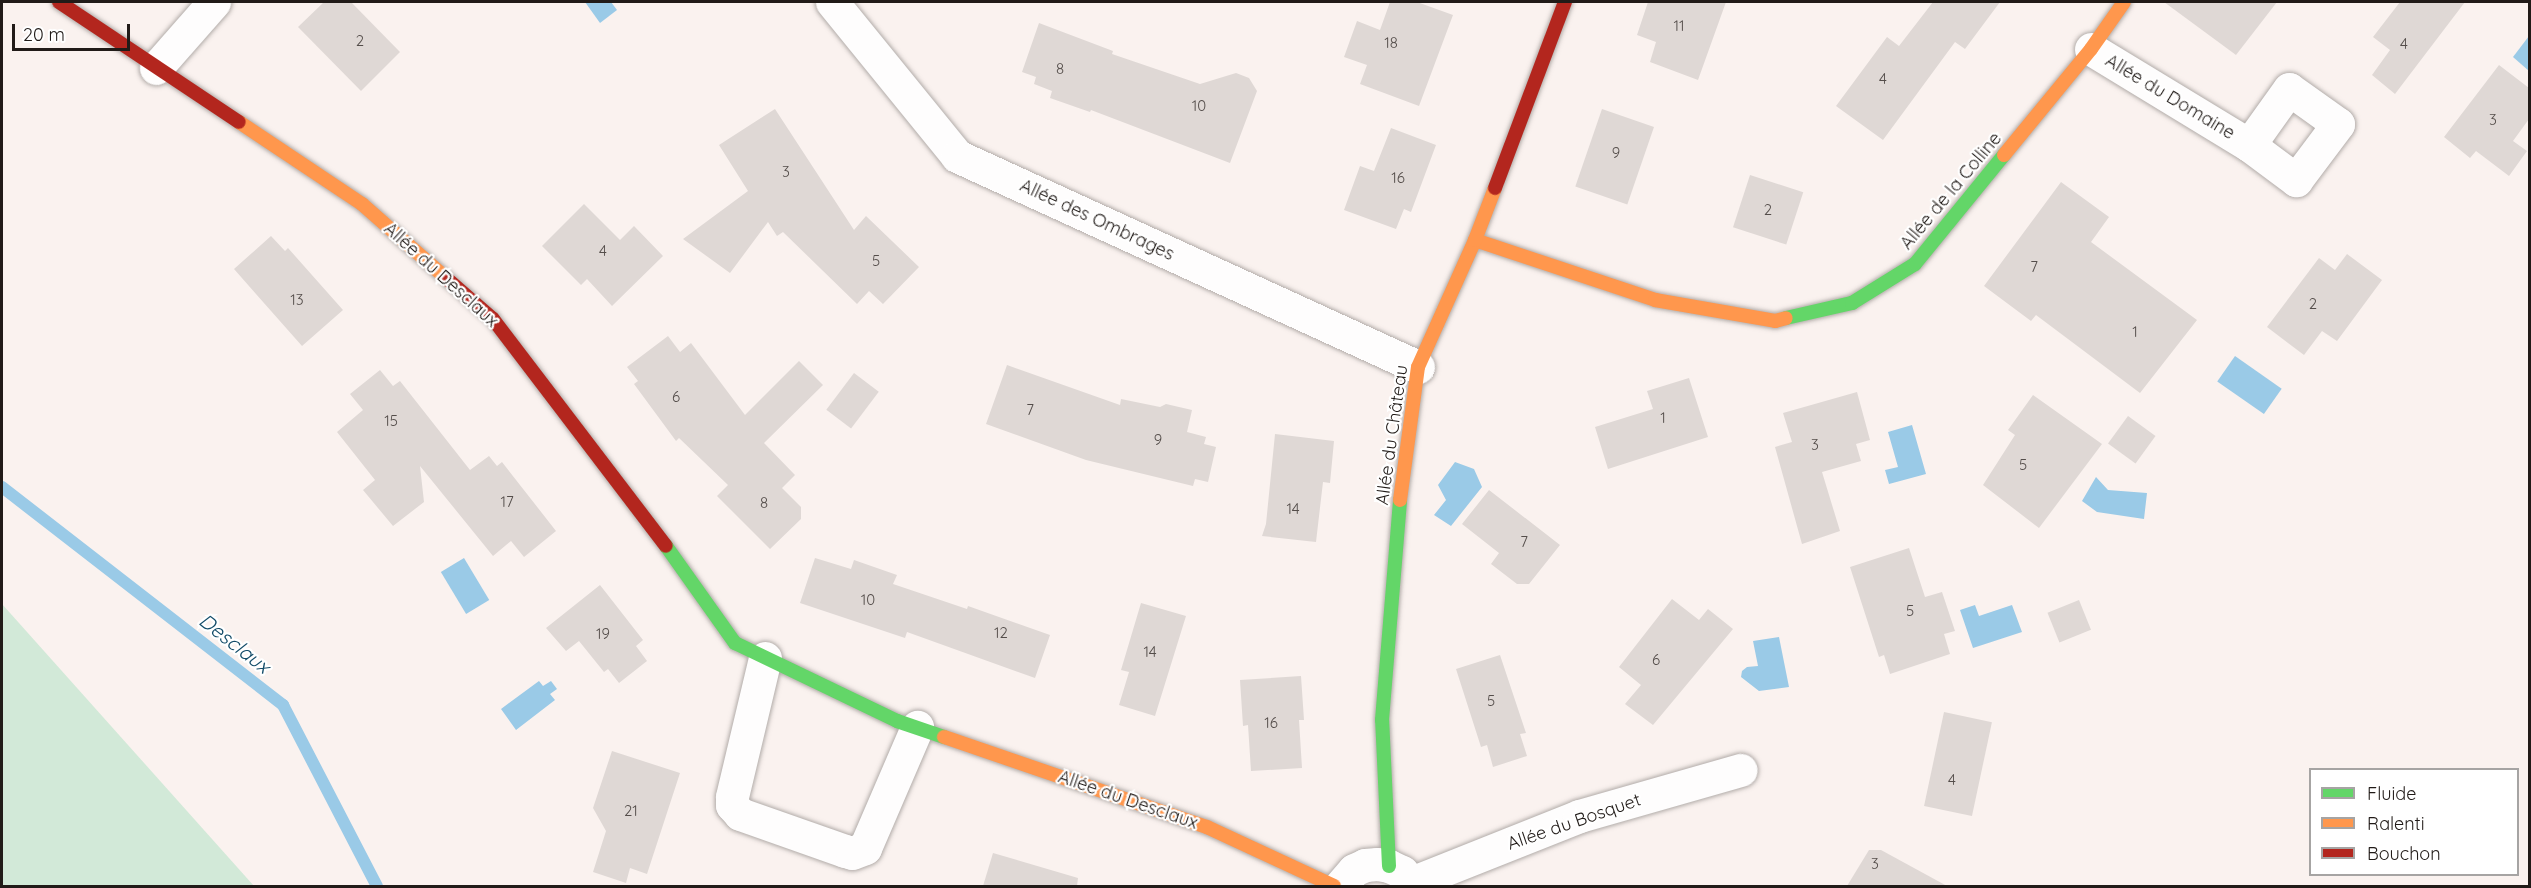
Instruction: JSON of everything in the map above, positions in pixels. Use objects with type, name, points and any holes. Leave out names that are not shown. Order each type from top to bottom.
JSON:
[{"type":"street","name":"Allée du Desclaux","points":[[59,2],[362,204],[493,319],[645,517],[735,643],[897,722],[1207,827],[1334,886]]},
{"type":"street","points":[[156,68],[214,2]]},
{"type":"street","name":"Allée des Ombrages","points":[[832,2],[957,156],[1418,367]]},
{"type":"street","name":"Allée du Château","points":[[1404,878],[1382,720],[1396,533],[1418,367],[1475,240],[1565,2]]},
{"type":"street","name":"Allée de la Colline","points":[[1475,240],[1654,300],[1775,321],[1852,303],[1915,264],[2091,49],[2124,2]]},
{"type":"street","name":"Allée du Domaine","points":[[2091,49],[2249,146]]},
{"type":"street","points":[[765,658],[732,797],[732,805],[740,814],[852,853],[865,848],[917,727]]},
{"type":"street","name":"Allée du Bosquet","points":[[1340,886],[1354,870],[1365,865],[1404,878],[1579,816],[1740,770]]},
{"type":"green space","points":[[2,604],[254,886],[2,886]]},
{"type":"water","points":[[585,2],[611,2],[617,10],[600,23]]},
{"type":"water","points":[[2530,37],[2529,71],[2513,57]]},
{"type":"water","points":[[2235,356],[2282,389],[2264,414],[2217,381]]},
{"type":"water","points":[[1912,425],[1926,474],[1889,484],[1885,470],[1898,467],[1888,432]]},
{"type":"water","points":[[1455,462],[1474,469],[1482,487],[1451,526],[1434,515],[1446,500],[1438,485]]},
{"type":"water","points":[[2096,477],[2108,490],[2147,493],[2144,519],[2097,512],[2082,501]]},
{"type":"water","points":[[464,558],[489,600],[466,614],[441,572]]},
{"type":"water","points":[[1975,605],[1979,616],[2012,605],[2022,632],[1973,648],[1960,610]]},
{"type":"water","points":[[1779,637],[1789,687],[1759,691],[1741,677],[1742,671],[1747,667],[1758,666],[1753,641]]},
{"type":"water","points":[[539,681],[543,686],[551,681],[557,689],[550,694],[555,700],[516,730],[501,709]]},
{"type":"building","points":[[324,2],[351,2],[400,52],[361,91],[298,27]]},
{"type":"building","points":[[1390,2],[1417,2],[1453,15],[1419,106],[1360,84],[1367,65],[1344,57],[1357,21],[1380,30]]},
{"type":"building","points":[[1648,2],[1726,2],[1698,80],[1650,62],[1656,42],[1637,35]]},
{"type":"building","points":[[1933,2],[2000,2],[1965,49],[1955,42],[1883,140],[1836,106],[1887,37],[1899,46]]},
{"type":"building","points":[[2164,2],[2277,2],[2236,55]]},
{"type":"building","points":[[2400,2],[2465,2],[2395,94],[2372,75],[2390,50],[2373,37]]},
{"type":"building","points":[[1039,23],[1113,51],[1112,54],[1200,84],[1236,73],[1249,78],[1257,91],[1230,163],[1091,110],[1090,112],[1050,98],[1052,91],[1034,84],[1036,77],[1022,72]]},
{"type":"building","points":[[2499,65],[2529,88],[2529,119],[2513,141],[2527,151],[2509,176],[2476,151],[2470,158],[2444,137]]},
{"type":"building","points":[[775,109],[854,230],[866,216],[919,267],[883,304],[869,291],[857,304],[783,232],[777,236],[768,222],[730,273],[683,239],[748,191],[719,145]]},
{"type":"building","points":[[1602,109],[1654,127],[1627,204],[1575,187]]},
{"type":"building","points":[[1391,128],[1436,145],[1411,212],[1404,209],[1396,229],[1344,210],[1360,166],[1374,171]]},
{"type":"building","points":[[1750,175],[1803,192],[1786,245],[1733,227]]},
{"type":"building","points":[[2061,182],[2109,217],[2091,242],[2197,320],[2140,393],[2036,315],[2031,321],[1984,286]]},
{"type":"building","points":[[584,204],[620,240],[634,226],[663,256],[612,306],[587,279],[581,285],[542,246]]},
{"type":"building","points":[[271,236],[285,251],[288,248],[343,310],[302,346],[234,269]]},
{"type":"building","points":[[2347,254],[2382,280],[2337,341],[2322,331],[2304,355],[2267,327],[2319,258],[2335,270]]},
{"type":"building","points":[[668,336],[680,352],[691,343],[745,415],[799,361],[823,385],[764,443],[795,475],[782,488],[801,507],[801,519],[770,549],[717,496],[728,485],[679,438],[676,441],[634,384],[638,381],[627,367]]},
{"type":"building","points":[[1007,365],[1120,405],[1121,399],[1160,407],[1166,404],[1192,410],[1187,432],[1206,437],[1204,444],[1216,447],[1208,482],[1195,479],[1193,486],[1086,460],[986,424]]},
{"type":"building","points":[[380,370],[393,386],[400,381],[470,470],[489,456],[497,466],[502,462],[556,531],[524,557],[511,541],[493,556],[420,466],[424,502],[393,526],[363,490],[375,480],[337,432],[363,410],[350,394]]},
{"type":"building","points":[[854,373],[879,392],[851,428],[826,410]]},
{"type":"building","points":[[1689,378],[1708,437],[1608,469],[1595,427],[1653,409],[1647,391]]},
{"type":"building","points":[[1857,392],[1870,440],[1856,444],[1861,461],[1822,472],[1840,531],[1802,544],[1775,447],[1792,442],[1783,413]]},
{"type":"building","points":[[2033,395],[2102,444],[2039,528],[1983,485],[2015,435],[2008,430]]},
{"type":"building","points":[[2128,416],[2156,436],[2136,463],[2108,444]]},
{"type":"building","points":[[1275,434],[1334,441],[1330,483],[1323,482],[1316,542],[1262,536],[1266,524]]},
{"type":"building","points":[[1489,490],[1560,545],[1529,584],[1517,584],[1491,564],[1499,553],[1462,524]]},
{"type":"building","points":[[1909,548],[1925,597],[1942,592],[1955,631],[1944,634],[1950,654],[1890,674],[1884,655],[1879,657],[1850,567]]},
{"type":"building","points":[[815,558],[851,569],[854,560],[897,575],[893,584],[967,609],[968,606],[1050,635],[1035,678],[907,632],[905,638],[800,603]]},
{"type":"building","points":[[600,585],[643,640],[636,646],[647,661],[619,683],[608,669],[604,672],[579,641],[566,651],[546,628]]},
{"type":"building","points":[[1672,599],[1699,620],[1708,609],[1733,629],[1653,725],[1625,704],[1641,685],[1619,667]]},
{"type":"building","points":[[2079,600],[2091,630],[2059,642],[2047,613]]},
{"type":"building","points":[[1141,603],[1186,616],[1155,716],[1119,705],[1129,672],[1121,670]]},
{"type":"building","points":[[1500,655],[1526,733],[1520,734],[1527,756],[1493,767],[1487,745],[1481,747],[1456,669]]},
{"type":"building","points":[[1301,676],[1304,720],[1299,720],[1302,768],[1251,771],[1248,725],[1243,726],[1240,680]]},
{"type":"building","points":[[1944,712],[1992,722],[1972,816],[1924,806]]},
{"type":"building","points":[[612,751],[680,773],[647,874],[630,868],[626,883],[593,872],[606,831],[593,808]]},
{"type":"building","points":[[1869,850],[1881,850],[1947,886],[1847,886]]},
{"type":"building","points":[[993,853],[1078,878],[1077,886],[983,886]]},
{"type":"waterway","name":"Desclaux","points":[[2,487],[283,705],[377,886]]},
{"type":"traffic: fast","points":[[1786,318],[1852,303],[1915,264],[2004,155]]},
{"type":"traffic: fast","points":[[1389,866],[1382,720],[1400,500]]},
{"type":"traffic: fast","points":[[666,546],[735,643],[897,721],[944,737]]},
{"type":"traffic: slow","points":[[2004,155],[2091,49],[2124,2]]},
{"type":"traffic: slow","points":[[239,122],[362,204],[446,278]]},
{"type":"traffic: slow","points":[[1400,500],[1418,367],[1475,240],[1495,188]]},
{"type":"traffic: slow","points":[[1475,240],[1655,300],[1775,321],[1786,318]]},
{"type":"traffic: slow","points":[[944,737],[1207,827],[1334,886]]},
{"type":"traffic: jam","points":[[59,2],[239,122]]},
{"type":"traffic: jam","points":[[1495,188],[1565,2]]},
{"type":"traffic: jam","points":[[446,278],[493,319],[666,546]]}]
